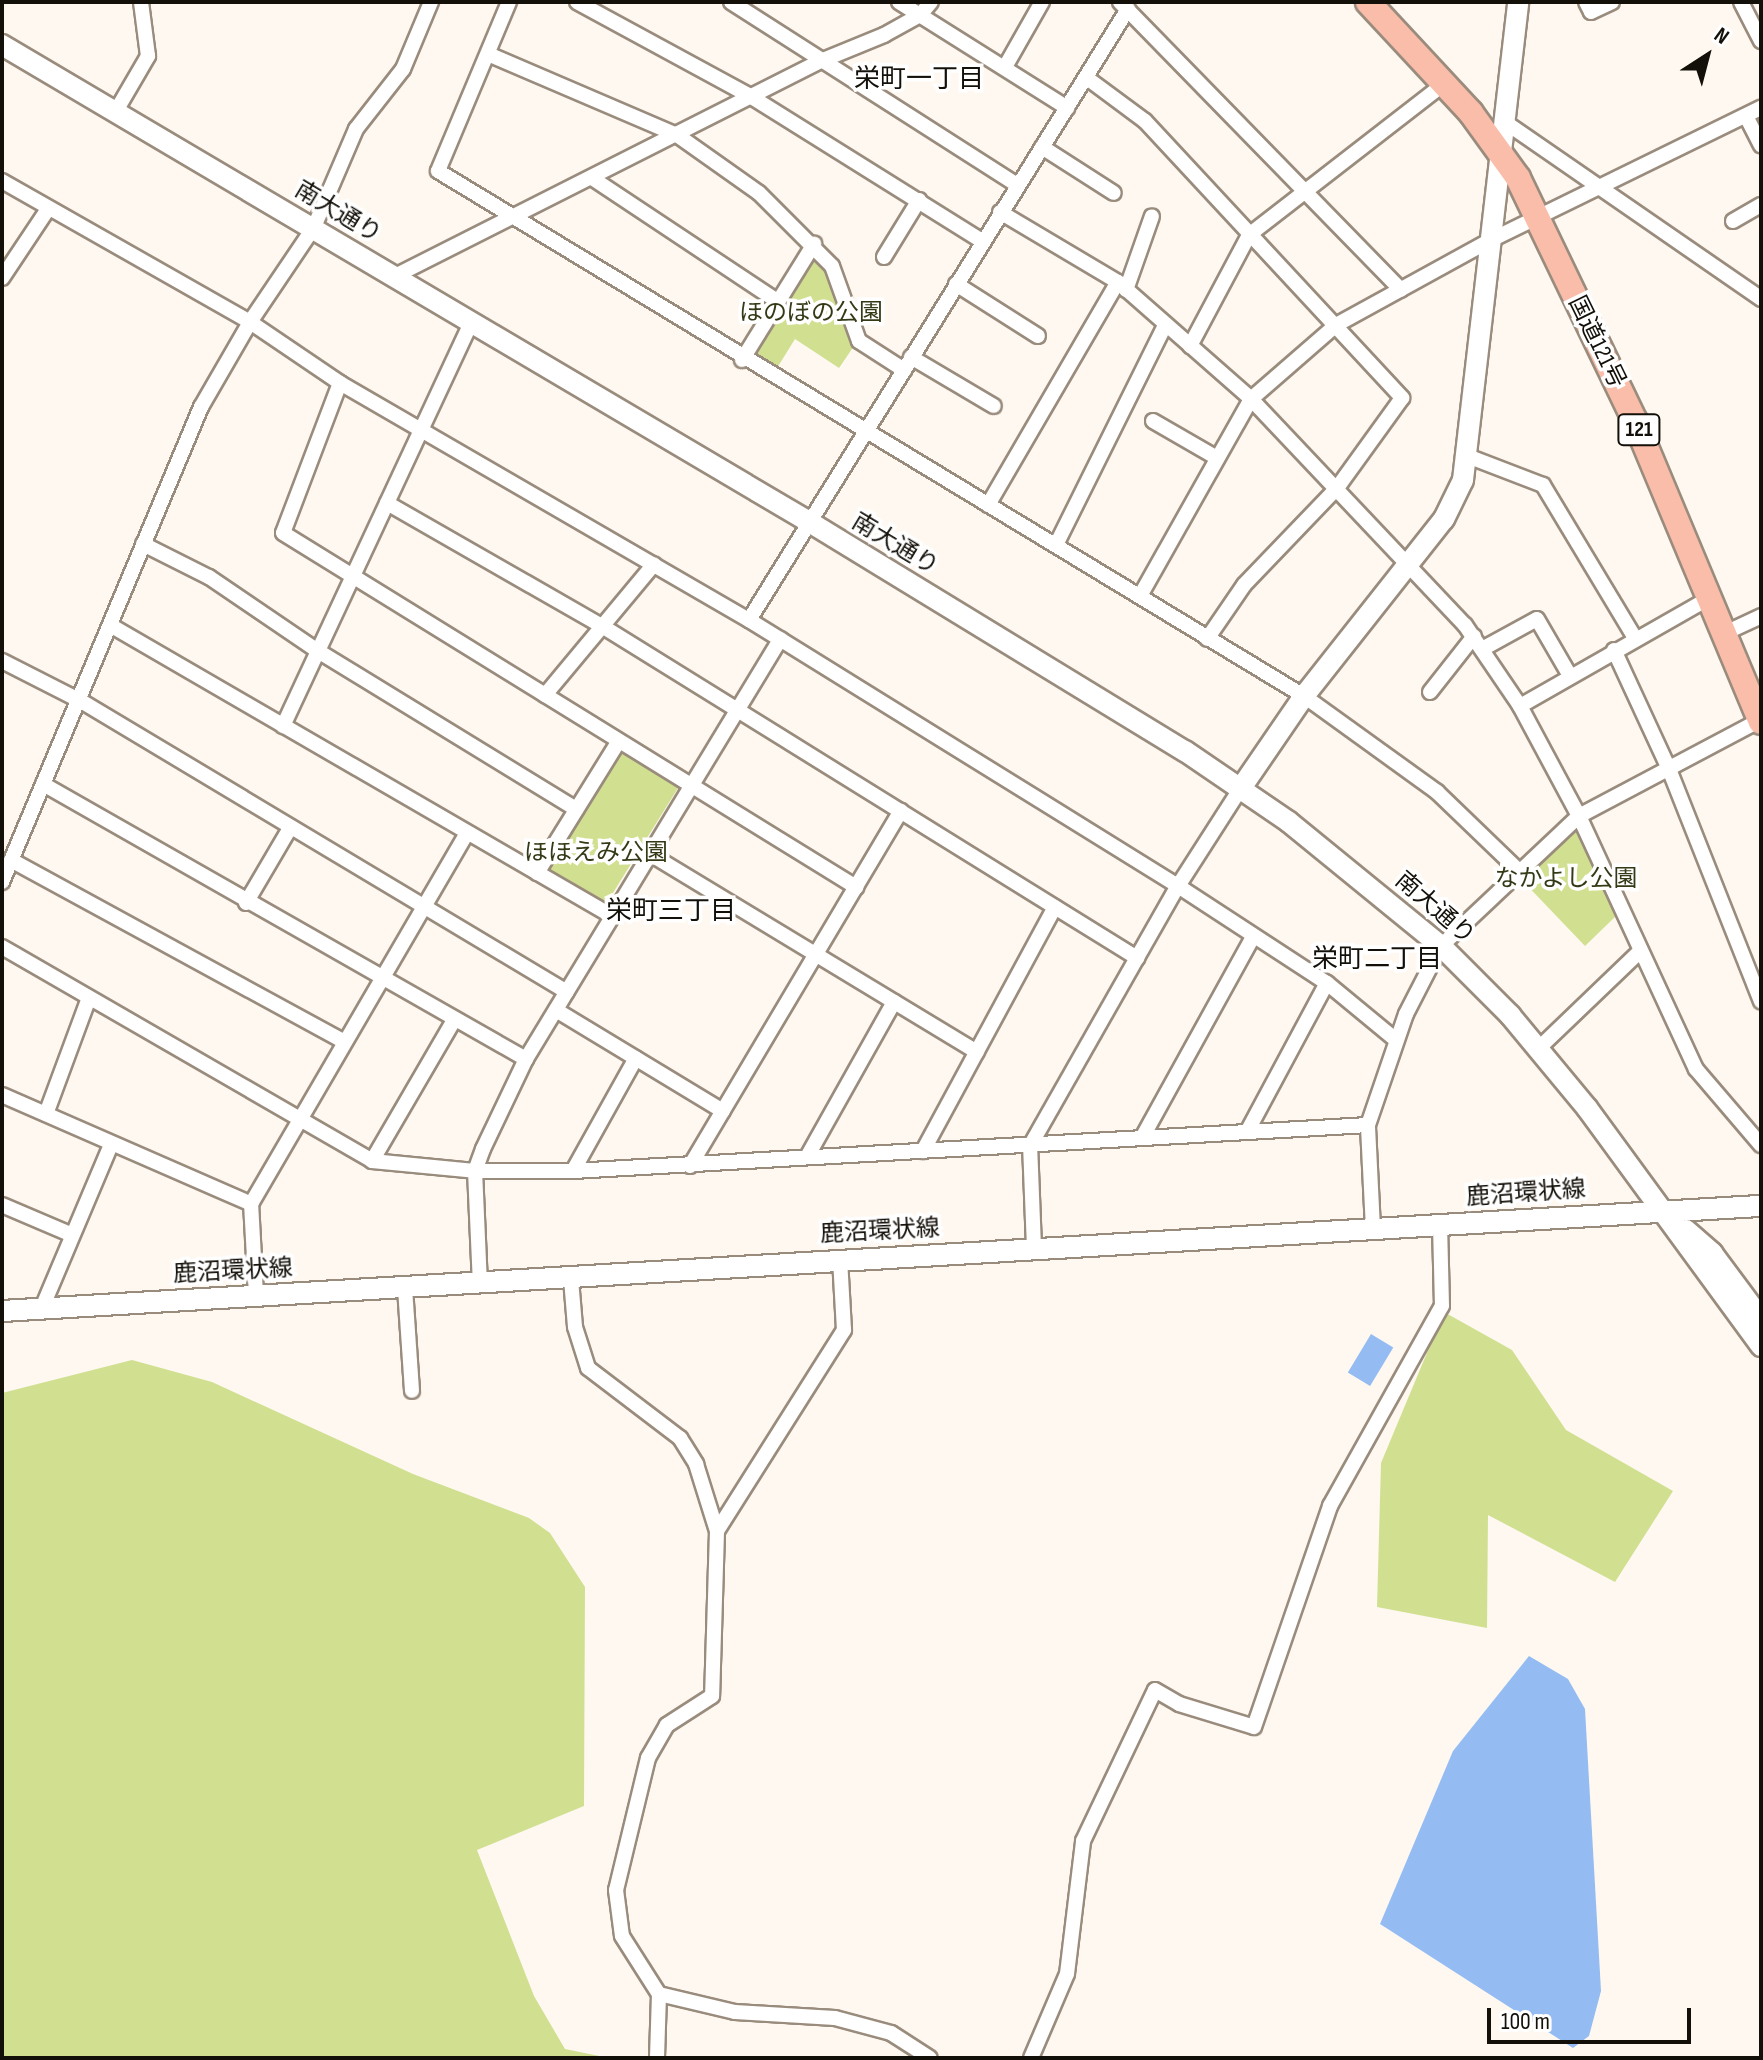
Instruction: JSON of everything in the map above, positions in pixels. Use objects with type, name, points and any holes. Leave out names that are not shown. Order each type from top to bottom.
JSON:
[{"type":"highway","name":"国道121号","points":[[1368,2],[1445,83],[1499,147],[1635,421],[1760,721]]},
{"type":"street","points":[[116,111],[148,56],[141,2]]},
{"type":"street","points":[[2,882],[81,701],[201,407],[250,322],[314,227],[356,129],[403,69],[431,2]]},
{"type":"street","points":[[509,2],[438,171],[742,360],[1304,696],[1437,792],[1518,870]]},
{"type":"street","points":[[577,2],[750,96],[982,241]]},
{"type":"street","points":[[731,2],[1017,185]]},
{"type":"street","points":[[899,2],[1067,108]]},
{"type":"street","points":[[395,276],[750,96],[920,15],[931,2]]},
{"type":"street","points":[[1005,67],[1042,2]]},
{"type":"street","points":[[1034,1248],[1030,1146],[1178,886],[1241,788],[1304,696],[1452,507],[1470,457],[1474,353],[1518,2]]},
{"type":"street","points":[[1586,2],[1591,12],[1612,2]]},
{"type":"street","points":[[1741,2],[1761,41]]},
{"type":"street","points":[[749,620],[1000,212],[1087,78],[1124,6],[1306,188],[1401,290]]},
{"type":"street","name":"南大通り","points":[[2,45],[811,523],[1241,788],[1340,861],[1441,946],[1538,1049],[1662,1209]]},
{"type":"street","points":[[488,54],[677,135],[759,193],[814,244],[832,266],[859,341],[994,406]]},
{"type":"street","points":[[1087,78],[1145,121],[1402,398],[1337,488],[1244,585],[1207,639]]},
{"type":"street","points":[[1190,346],[1249,235],[1445,83]]},
{"type":"street","points":[[1140,596],[1251,399],[1336,325],[1489,241],[1600,190],[1761,108]]},
{"type":"street","points":[[1746,116],[1761,145]]},
{"type":"street","points":[[1502,120],[1761,299]]},
{"type":"street","points":[[1042,147],[1114,193]]},
{"type":"street","points":[[592,178],[777,301]]},
{"type":"street","points":[[2,181],[250,322],[340,383],[780,639],[1178,886],[1327,983],[1396,1040]]},
{"type":"street","points":[[884,257],[919,200]]},
{"type":"street","points":[[1733,221],[1761,205]]},
{"type":"street","points":[[2,278],[48,209]]},
{"type":"street","points":[[1000,212],[1122,286],[1251,399],[1409,564],[1484,648],[1520,706],[1579,816],[1639,952],[1696,1069],[1761,1145]]},
{"type":"street","points":[[988,505],[1122,286],[1152,216]]},
{"type":"street","points":[[742,360],[814,244]]},
{"type":"street","points":[[956,284],[1038,336]]},
{"type":"street","points":[[283,726],[471,322]]},
{"type":"street","points":[[1056,545],[1165,325]]},
{"type":"street","points":[[340,383],[283,533],[856,887]]},
{"type":"street","points":[[1153,421],[1217,458]]},
{"type":"street","points":[[1470,457],[1543,485],[1635,638]]},
{"type":"street","points":[[387,503],[602,626],[1137,958]]},
{"type":"street","points":[[143,544],[209,577],[318,651],[576,809]]},
{"type":"street","points":[[545,695],[654,564]]},
{"type":"street","points":[[1520,706],[1709,598]]},
{"type":"street","points":[[1725,633],[1761,616]]},
{"type":"street","points":[[1484,648],[1537,619],[1570,676]]},
{"type":"street","points":[[110,625],[612,916]]},
{"type":"street","points":[[1430,692],[1474,636]]},
{"type":"street","points":[[480,1285],[475,1171],[526,1059],[780,639]]},
{"type":"street","points":[[1614,650],[1669,769],[1761,1001]]},
{"type":"street","points":[[2,661],[81,701],[567,992]]},
{"type":"street","points":[[1373,1229],[1368,1125],[1396,1040],[1441,946],[1518,870],[1579,816],[1760,721]]},
{"type":"street","points":[[537,873],[619,741]]},
{"type":"street","points":[[43,784],[246,903],[526,1059]]},
{"type":"street","points":[[690,1166],[901,811]]},
{"type":"street","points":[[246,903],[290,828]]},
{"type":"street","points":[[256,1295],[251,1204],[467,833]]},
{"type":"street","points":[[650,854],[977,1052]]},
{"type":"street","points":[[11,860],[345,1042]]},
{"type":"street","points":[[923,1151],[1055,907]]},
{"type":"street","points":[[1142,1138],[1253,937]]},
{"type":"street","points":[[2,947],[298,1122],[372,1161],[475,1171],[573,1171],[1368,1125]]},
{"type":"street","points":[[1538,1049],[1639,952]]},
{"type":"street","points":[[1247,1132],[1327,983]]},
{"type":"street","points":[[46,1114],[89,998]]},
{"type":"street","points":[[807,1157],[894,1002]]},
{"type":"street","points":[[556,1010],[723,1111]]},
{"type":"street","points":[[372,1161],[454,1020]]},
{"type":"street","points":[[573,1171],[636,1058]]},
{"type":"street","points":[[2,1095],[251,1204]]},
{"type":"street","points":[[42,1308],[70,1234],[111,1145]]},
{"type":"street","points":[[2,1205],[70,1234]]},
{"type":"street","name":"鹿沼環状線","points":[[2,1311],[480,1285],[840,1259],[1440,1225],[1662,1209],[1761,1206]]},
{"type":"street","points":[[1662,1209],[1712,1253],[1761,1319]]},
{"type":"street","points":[[1662,1209],[1761,1346]]},
{"type":"street","points":[[1031,2058],[1067,1974],[1083,1841],[1155,1690],[1179,1704],[1254,1727],[1330,1506],[1442,1306],[1440,1225]]},
{"type":"street","points":[[717,1531],[844,1330],[840,1259]]},
{"type":"street","points":[[571,1279],[575,1327],[588,1368],[680,1438],[696,1464],[717,1531],[712,1696],[667,1725],[648,1758],[616,1890],[622,1936],[659,1994],[657,2058]]},
{"type":"street","points":[[405,1288],[412,1391]]},
{"type":"street","points":[[659,1994],[735,2012],[835,2018],[891,2033],[930,2058]]},
{"type":"green space","name":"ほのぼの公園","points":[[813,256],[823,257],[854,346],[839,368],[795,339],[777,368],[758,356],[755,348]]},
{"type":"green space","name":"ほほえみ公園","points":[[628,750],[674,778],[678,788],[608,901],[600,903],[551,874],[547,863],[619,751]]},
{"type":"green space","name":"なかよし公園","points":[[1569,831],[1582,833],[1617,915],[1585,946],[1520,878]]},
{"type":"green space","points":[[1444,1312],[1512,1350],[1566,1430],[1673,1491],[1615,1582],[1488,1515],[1487,1628],[1377,1607],[1381,1463]]},
{"type":"green space","points":[[132,1360],[212,1382],[413,1474],[529,1518],[550,1533],[585,1587],[584,1806],[477,1850],[534,1996],[565,2049],[609,2058],[2,2058],[2,1393]]},
{"type":"water","points":[[1371,1334],[1393,1347],[1370,1386],[1348,1373]]},
{"type":"water","points":[[1529,1656],[1568,1679],[1585,1709],[1601,1991],[1589,2036],[1573,2048],[1380,1924],[1453,1751]]},
{"type":"district","name":"栄町一丁目","points":[[919,80]]},
{"type":"district","name":"栄町三丁目","points":[[671,912]]},
{"type":"district","name":"栄町二丁目","points":[[1377,960]]}]
